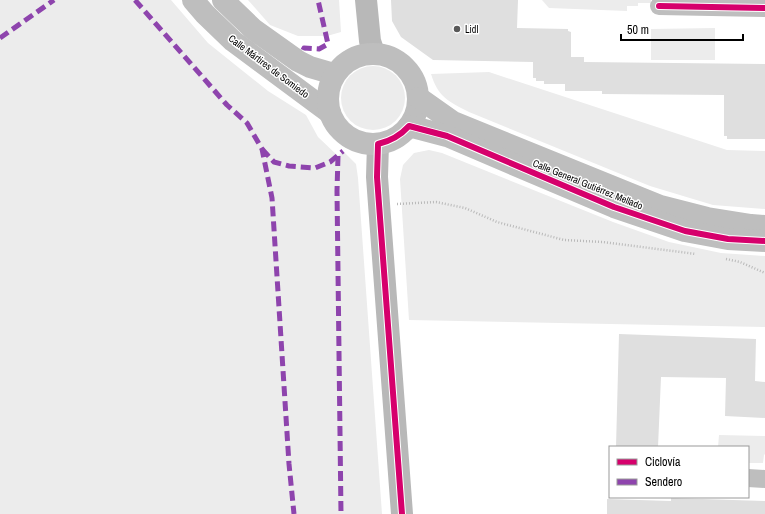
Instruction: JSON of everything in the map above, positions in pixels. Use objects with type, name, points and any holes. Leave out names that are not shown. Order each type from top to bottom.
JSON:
[{"type":"main road","name":"Calle Mártires de Somiedo","points":[[193,0],[234,41],[330,113]]},
{"type":"main road","name":"Calle Mártires de Somiedo","points":[[223,0],[253,29],[298,60],[310,67],[334,74]]},
{"type":"main road","points":[[374,53],[381,54],[400,63],[410,72],[417,84],[419,98],[417,112],[409,126],[395,139],[378,144],[363,143],[347,135],[337,126],[330,113],[326,99],[327,90],[334,74],[341,66],[360,55],[374,53]]},
{"type":"main road","name":"Calle General Gutiérrez Mellado","points":[[419,98],[453,122],[660,206],[707,218],[765,226]]},
{"type":"main road","name":"Calle General Gutiérrez Mellado","points":[[409,126],[447,136],[614,207],[685,231],[728,239],[765,241]]},
{"type":"street","points":[[366,0],[370,41],[374,53]]},
{"type":"street","points":[[659,6],[765,8]]},
{"type":"street","points":[[378,144],[376,177],[402,514]]},
{"type":"street","points":[[749,478],[765,479]]},
{"type":"path","points":[[396,204],[436,202],[465,208],[497,222],[564,240],[603,242],[702,254]]},
{"type":"path","points":[[724,259],[740,262],[765,273]]},
{"type":"shaded area","points":[[0,0],[171,0],[208,43],[268,91],[306,115],[318,137],[338,156],[343,151],[356,164],[382,514],[0,514]]},
{"type":"shaded area","points":[[248,0],[339,0],[341,32],[327,36],[298,36],[270,25]]},
{"type":"shaded area","points":[[542,0],[651,0],[651,3],[638,3],[638,6],[627,6],[627,11],[549,8]]},
{"type":"shaded area","points":[[715,28],[715,60],[651,60],[651,29]]},
{"type":"shaded area","points":[[373,66],[391,72],[399,80],[405,98],[399,116],[391,124],[373,130],[355,124],[347,116],[341,98],[347,80],[355,72]]},
{"type":"shaded area","points":[[489,72],[727,150],[765,151],[765,209],[713,205],[650,186],[455,105],[445,98],[437,88],[431,74]]},
{"type":"shaded area","points":[[429,150],[442,153],[613,222],[669,242],[721,253],[765,256],[765,327],[409,320],[400,179],[403,165],[414,153]]},
{"type":"shaded area","points":[[719,435],[765,436],[765,454],[763,463],[749,463],[749,446],[718,446]]},
{"type":"building","points":[[391,0],[518,0],[517,28],[568,29],[568,31],[571,32],[571,57],[584,57],[584,62],[765,64],[765,139],[727,139],[727,136],[724,136],[724,95],[602,94],[602,91],[565,91],[565,84],[544,84],[544,81],[536,81],[536,78],[533,78],[533,62],[433,60],[401,37],[392,21]]},
{"type":"building","points":[[619,334],[756,339],[755,381],[765,382],[765,418],[725,416],[726,378],[661,377],[658,446],[616,446]]},
{"type":"building","points":[[671,498],[765,501],[765,514],[607,514],[607,499],[671,501]]},
{"type":"marked path","points":[[0,38],[54,0]]},
{"type":"marked path","points":[[135,0],[227,105],[247,123],[262,149],[272,198],[289,464],[294,514]]},
{"type":"marked path","points":[[303,50],[304,48],[319,49],[328,44],[318,0]]},
{"type":"marked path","points":[[262,149],[274,162],[289,166],[315,168],[330,162],[343,151]]},
{"type":"marked path","points":[[338,156],[337,191],[341,514]]},
{"type":"cycle path","points":[[659,6],[765,8]]},
{"type":"cycle path","points":[[402,514],[377,177],[378,144],[395,138],[409,126],[447,136],[614,207],[685,231],[728,239],[765,241]]},
{"type":"place","name":"Lidl","points":[[457,29]]}]
